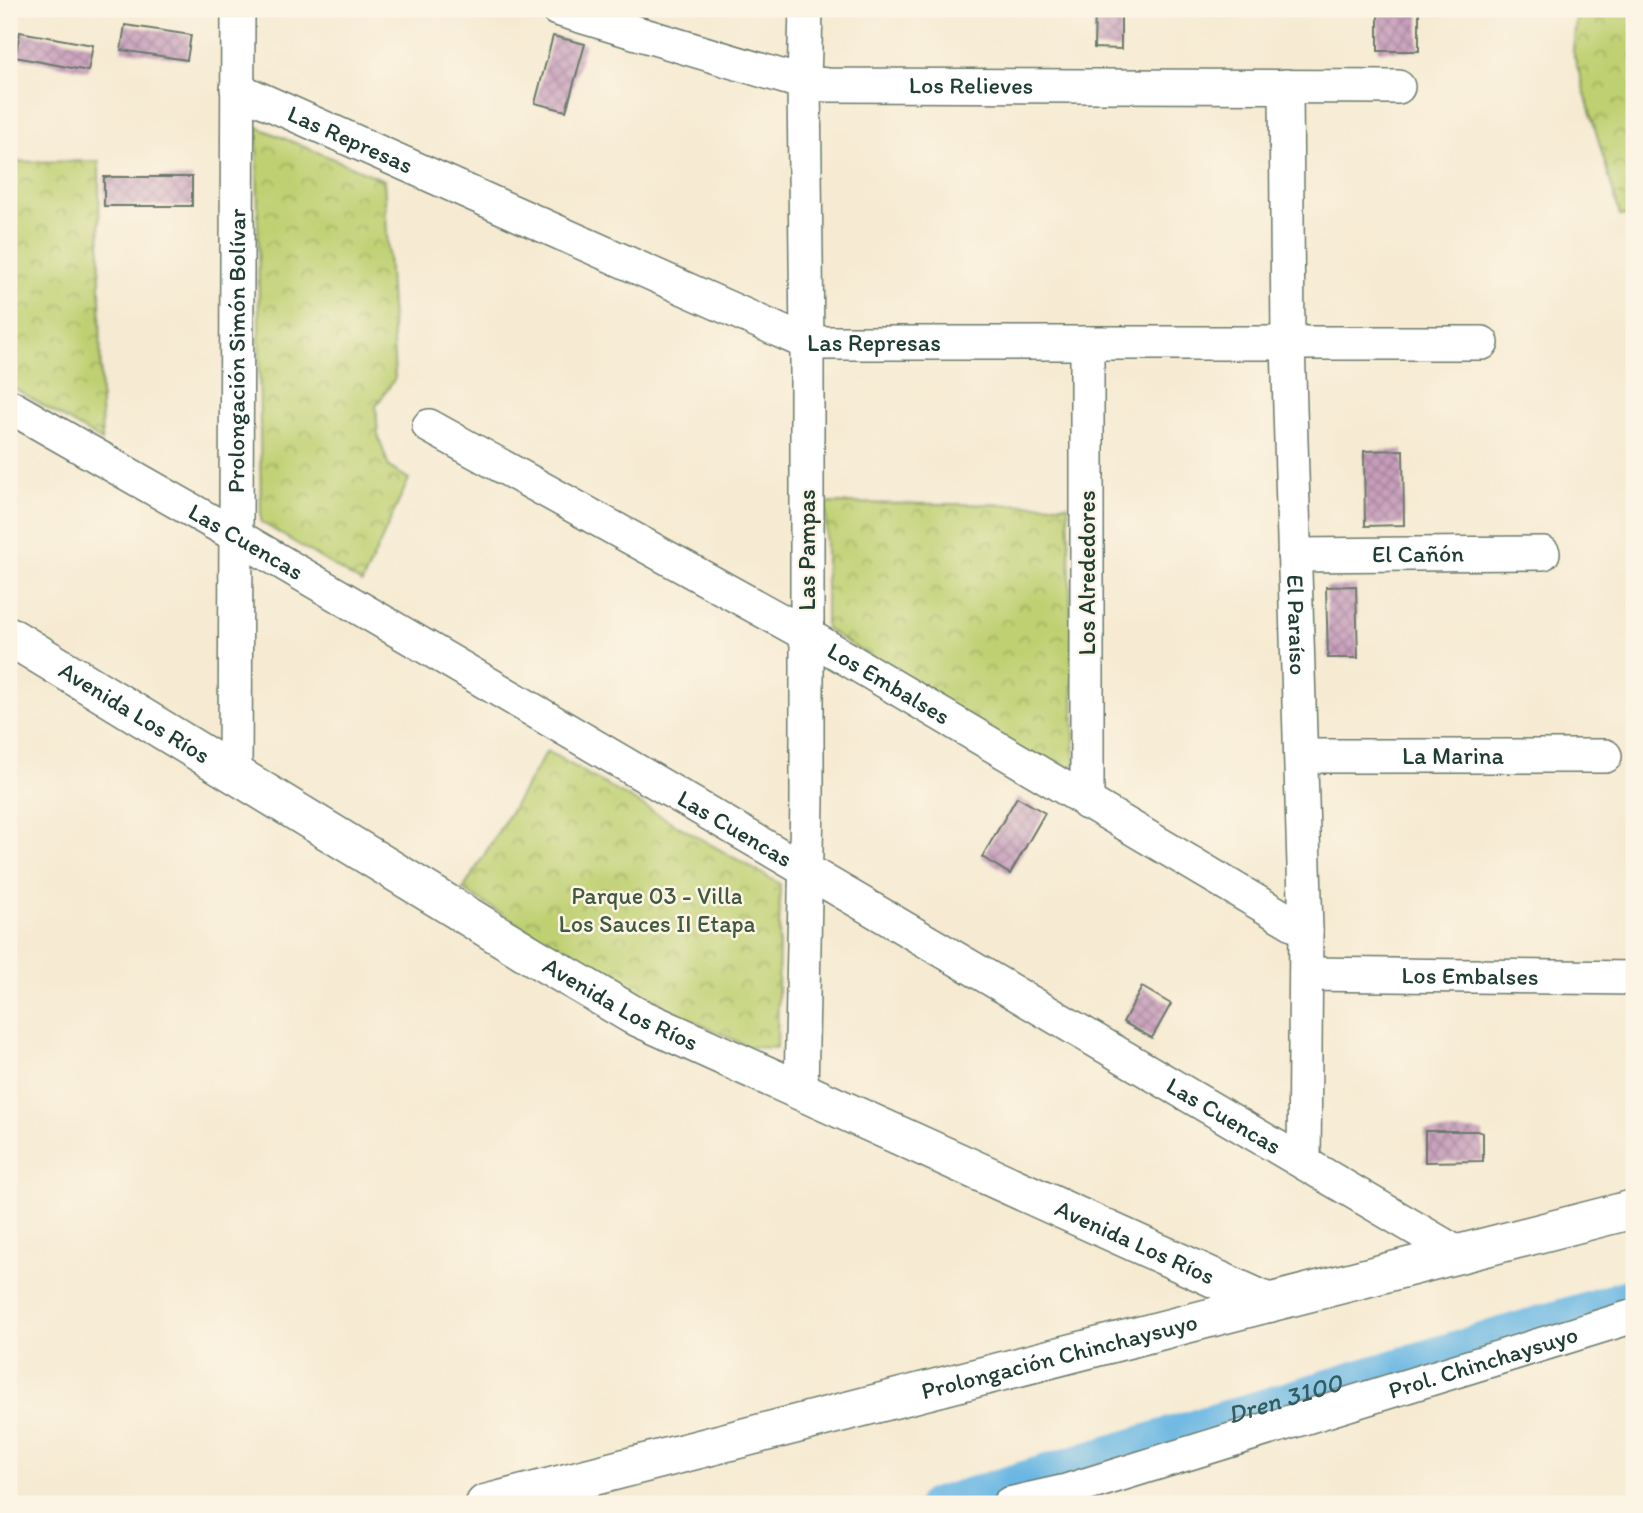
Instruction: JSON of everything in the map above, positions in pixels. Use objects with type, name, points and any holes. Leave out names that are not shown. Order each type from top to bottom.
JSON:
[{"type":"street","name":"Prolongación Simón Bolívar","points":[[235,776],[238,9]]},
{"type":"street","name":"Los Relieves","points":[[556,9],[804,83],[1398,87]]},
{"type":"street","name":"Las Pampas","points":[[801,1090],[806,872],[806,9]]},
{"type":"street","name":"El Paraíso","points":[[1286,86],[1287,343],[1306,931],[1304,1163]]},
{"type":"street","name":"Las Represas","points":[[237,89],[807,343],[1482,343]]},
{"type":"street","name":"Los Alrededores","points":[[1087,343],[1087,803]]},
{"type":"street","name":"Las Cuencas","points":[[9,406],[235,535],[1459,1254]]},
{"type":"street","name":"Los Embalses","points":[[429,426],[807,635],[1306,931]]},
{"type":"street","name":"El Cañón","points":[[1294,555],[1544,553]]},
{"type":"street","name":"Avenida Los Ríos","points":[[9,636],[235,776],[634,1015],[1269,1303]]},
{"type":"street","name":"La Marina","points":[[1301,756],[1605,756]]},
{"type":"street","name":"Los Embalses","points":[[1306,974],[1634,978]]},
{"type":"street","name":"Prolongación Chinchaysuyo","points":[[485,1504],[1634,1209]]},
{"type":"street","name":"Prol. Chinchaysuyo","points":[[1009,1504],[1066,1490],[1634,1316]]},
{"type":"green space","points":[[1577,9],[1634,9],[1634,216],[1620,215],[1573,52]]},
{"type":"green space","points":[[257,127],[384,180],[395,378],[376,406],[378,435],[389,467],[409,479],[362,583],[261,522]]},
{"type":"green space","points":[[99,161],[102,441],[9,385],[9,162]]},
{"type":"green space","points":[[826,503],[1068,505],[1075,764],[1062,778],[826,629]]},
{"type":"green space","name":"Parque 03 - Villa Los Sauces II Etapa","points":[[547,751],[780,884],[777,1048],[749,1047],[623,988],[463,890]]},
{"type":"building","points":[[1095,9],[1121,9],[1121,49],[1094,48]]},
{"type":"building","points":[[1378,9],[1419,9],[1419,51],[1378,51]]},
{"type":"building","points":[[125,25],[191,35],[187,60],[121,50]]},
{"type":"building","points":[[20,32],[93,45],[88,71],[15,57]]},
{"type":"building","points":[[553,36],[585,44],[566,111],[535,103]]},
{"type":"building","points":[[104,177],[192,177],[192,206],[104,206]]},
{"type":"building","points":[[1403,450],[1404,525],[1365,526],[1364,451]]},
{"type":"building","points":[[1356,586],[1358,658],[1328,658],[1326,587]]},
{"type":"building","points":[[1017,797],[1045,813],[1010,874],[982,857]]},
{"type":"building","points":[[1142,987],[1171,1004],[1152,1038],[1123,1022]]},
{"type":"building","points":[[1425,1131],[1483,1133],[1483,1161],[1425,1162]]},
{"type":"waterway","name":"Dren 3100","points":[[934,1504],[1634,1293]]}]
